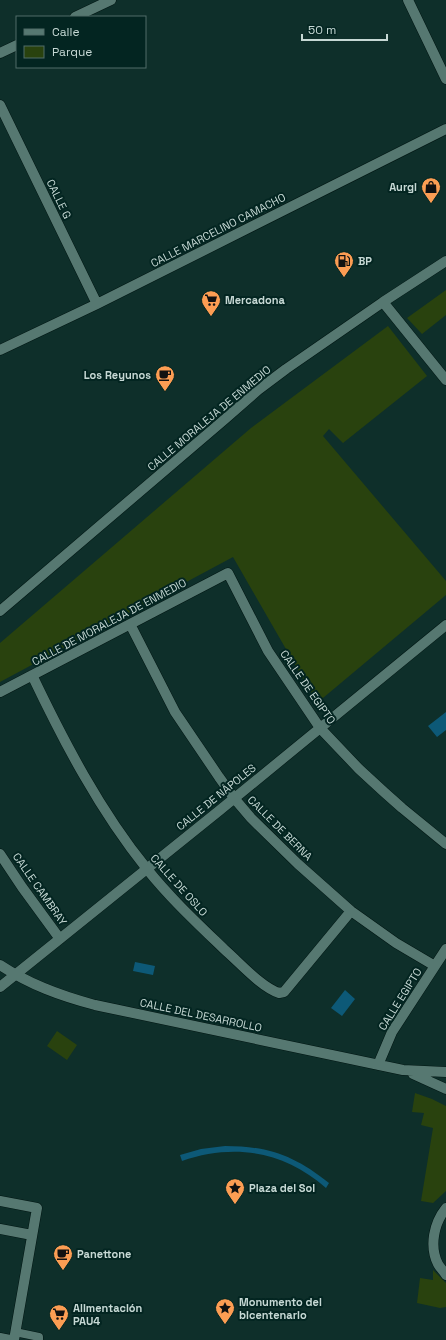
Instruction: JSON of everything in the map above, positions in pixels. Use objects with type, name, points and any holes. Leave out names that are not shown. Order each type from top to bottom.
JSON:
[{"type":"street","points":[[77,16],[111,0]]},
{"type":"street","points":[[408,0],[446,78]]},
{"type":"street","points":[[0,53],[16,45]]},
{"type":"street","name":"CALLE G","points":[[0,105],[96,304]]},
{"type":"street","name":"CALLE MARCELINO CAMACHO","points":[[0,350],[96,304],[446,129]]},
{"type":"street","name":"CALLE MORALEJA DE ENMEDIO","points":[[0,611],[258,390],[382,302],[446,261]]},
{"type":"street","points":[[382,302],[446,380]]},
{"type":"street","name":"CALLE DE MORALEJA DE ENMEDIO","points":[[0,692],[228,573]]},
{"type":"street","name":"CALLE DE EGIPTO","points":[[228,573],[268,651],[320,728],[359,769],[402,808],[446,844]]},
{"type":"street","name":"CALLE DE BERNA","points":[[130,624],[175,712],[234,798],[251,818],[298,864],[351,911],[396,943],[435,966]]},
{"type":"street","name":"CALLE DE NÁPOLES","points":[[0,987],[446,625]]},
{"type":"street","name":"CALLE DE OSLO","points":[[32,675],[82,772],[111,819],[147,869],[205,931],[266,987],[279,993],[284,992],[351,911]]},
{"type":"street","name":"CALLE CAMBRAY","points":[[0,854],[60,939]]},
{"type":"street","name":"CALLE EGIPTO","points":[[378,1065],[392,1032],[446,949]]},
{"type":"street","name":"CALLE DEL DESARROLLO","points":[[0,966],[14,975],[59,995],[95,1005],[403,1070],[446,1072]]},
{"type":"street","name":"CALLE DEL DESARROLLO","points":[[403,1070],[446,1089]]},
{"type":"street","points":[[0,1201],[37,1208],[13,1337]]},
{"type":"street","points":[[446,1208],[439,1217],[435,1230],[434,1250],[438,1264],[446,1274]]},
{"type":"street","points":[[0,1229],[32,1235]]},
{"type":"street","points":[[0,1338],[39,1337],[39,1340]]},
{"type":"green space","points":[[446,290],[446,315],[422,334],[407,318]]},
{"type":"green space","points":[[388,326],[427,376],[343,443],[329,429],[323,436],[446,581],[446,595],[317,703],[233,557],[0,682],[0,643],[251,428]]},
{"type":"green space","points":[[57,1031],[77,1045],[67,1060],[47,1046]]},
{"type":"green space","points":[[415,1093],[446,1106],[446,1191],[433,1203],[421,1201],[433,1128],[421,1125],[424,1113],[412,1112]]},
{"type":"green space","points":[[433,1270],[446,1283],[446,1307],[440,1308],[417,1303],[420,1278],[433,1280]]},
{"type":"water","points":[[446,712],[446,730],[437,737],[428,726]]},
{"type":"water","points":[[135,962],[155,966],[153,975],[133,971]]},
{"type":"water","points":[[345,990],[355,999],[342,1016],[331,1008]]},
{"type":"water","points":[[225,1146],[255,1148],[281,1154],[305,1166],[329,1183],[326,1188],[310,1175],[293,1166],[276,1158],[258,1154],[221,1152],[201,1155],[182,1161],[180,1155],[201,1149]]},
{"type":"place","name":"Aurgi","points":[[431,204]]},
{"type":"place","name":"BP","points":[[344,278]]},
{"type":"place","name":"Mercadona","points":[[211,317]]},
{"type":"place","name":"Los Reyunos","points":[[165,392]]},
{"type":"place","name":"Plaza del Sol","points":[[235,1205]]},
{"type":"place","name":"Panettone","points":[[63,1271]]},
{"type":"place","name":"Monumento del bicentenario","points":[[225,1325]]},
{"type":"place","name":"Alimentación PAU4","points":[[59,1331]]}]
